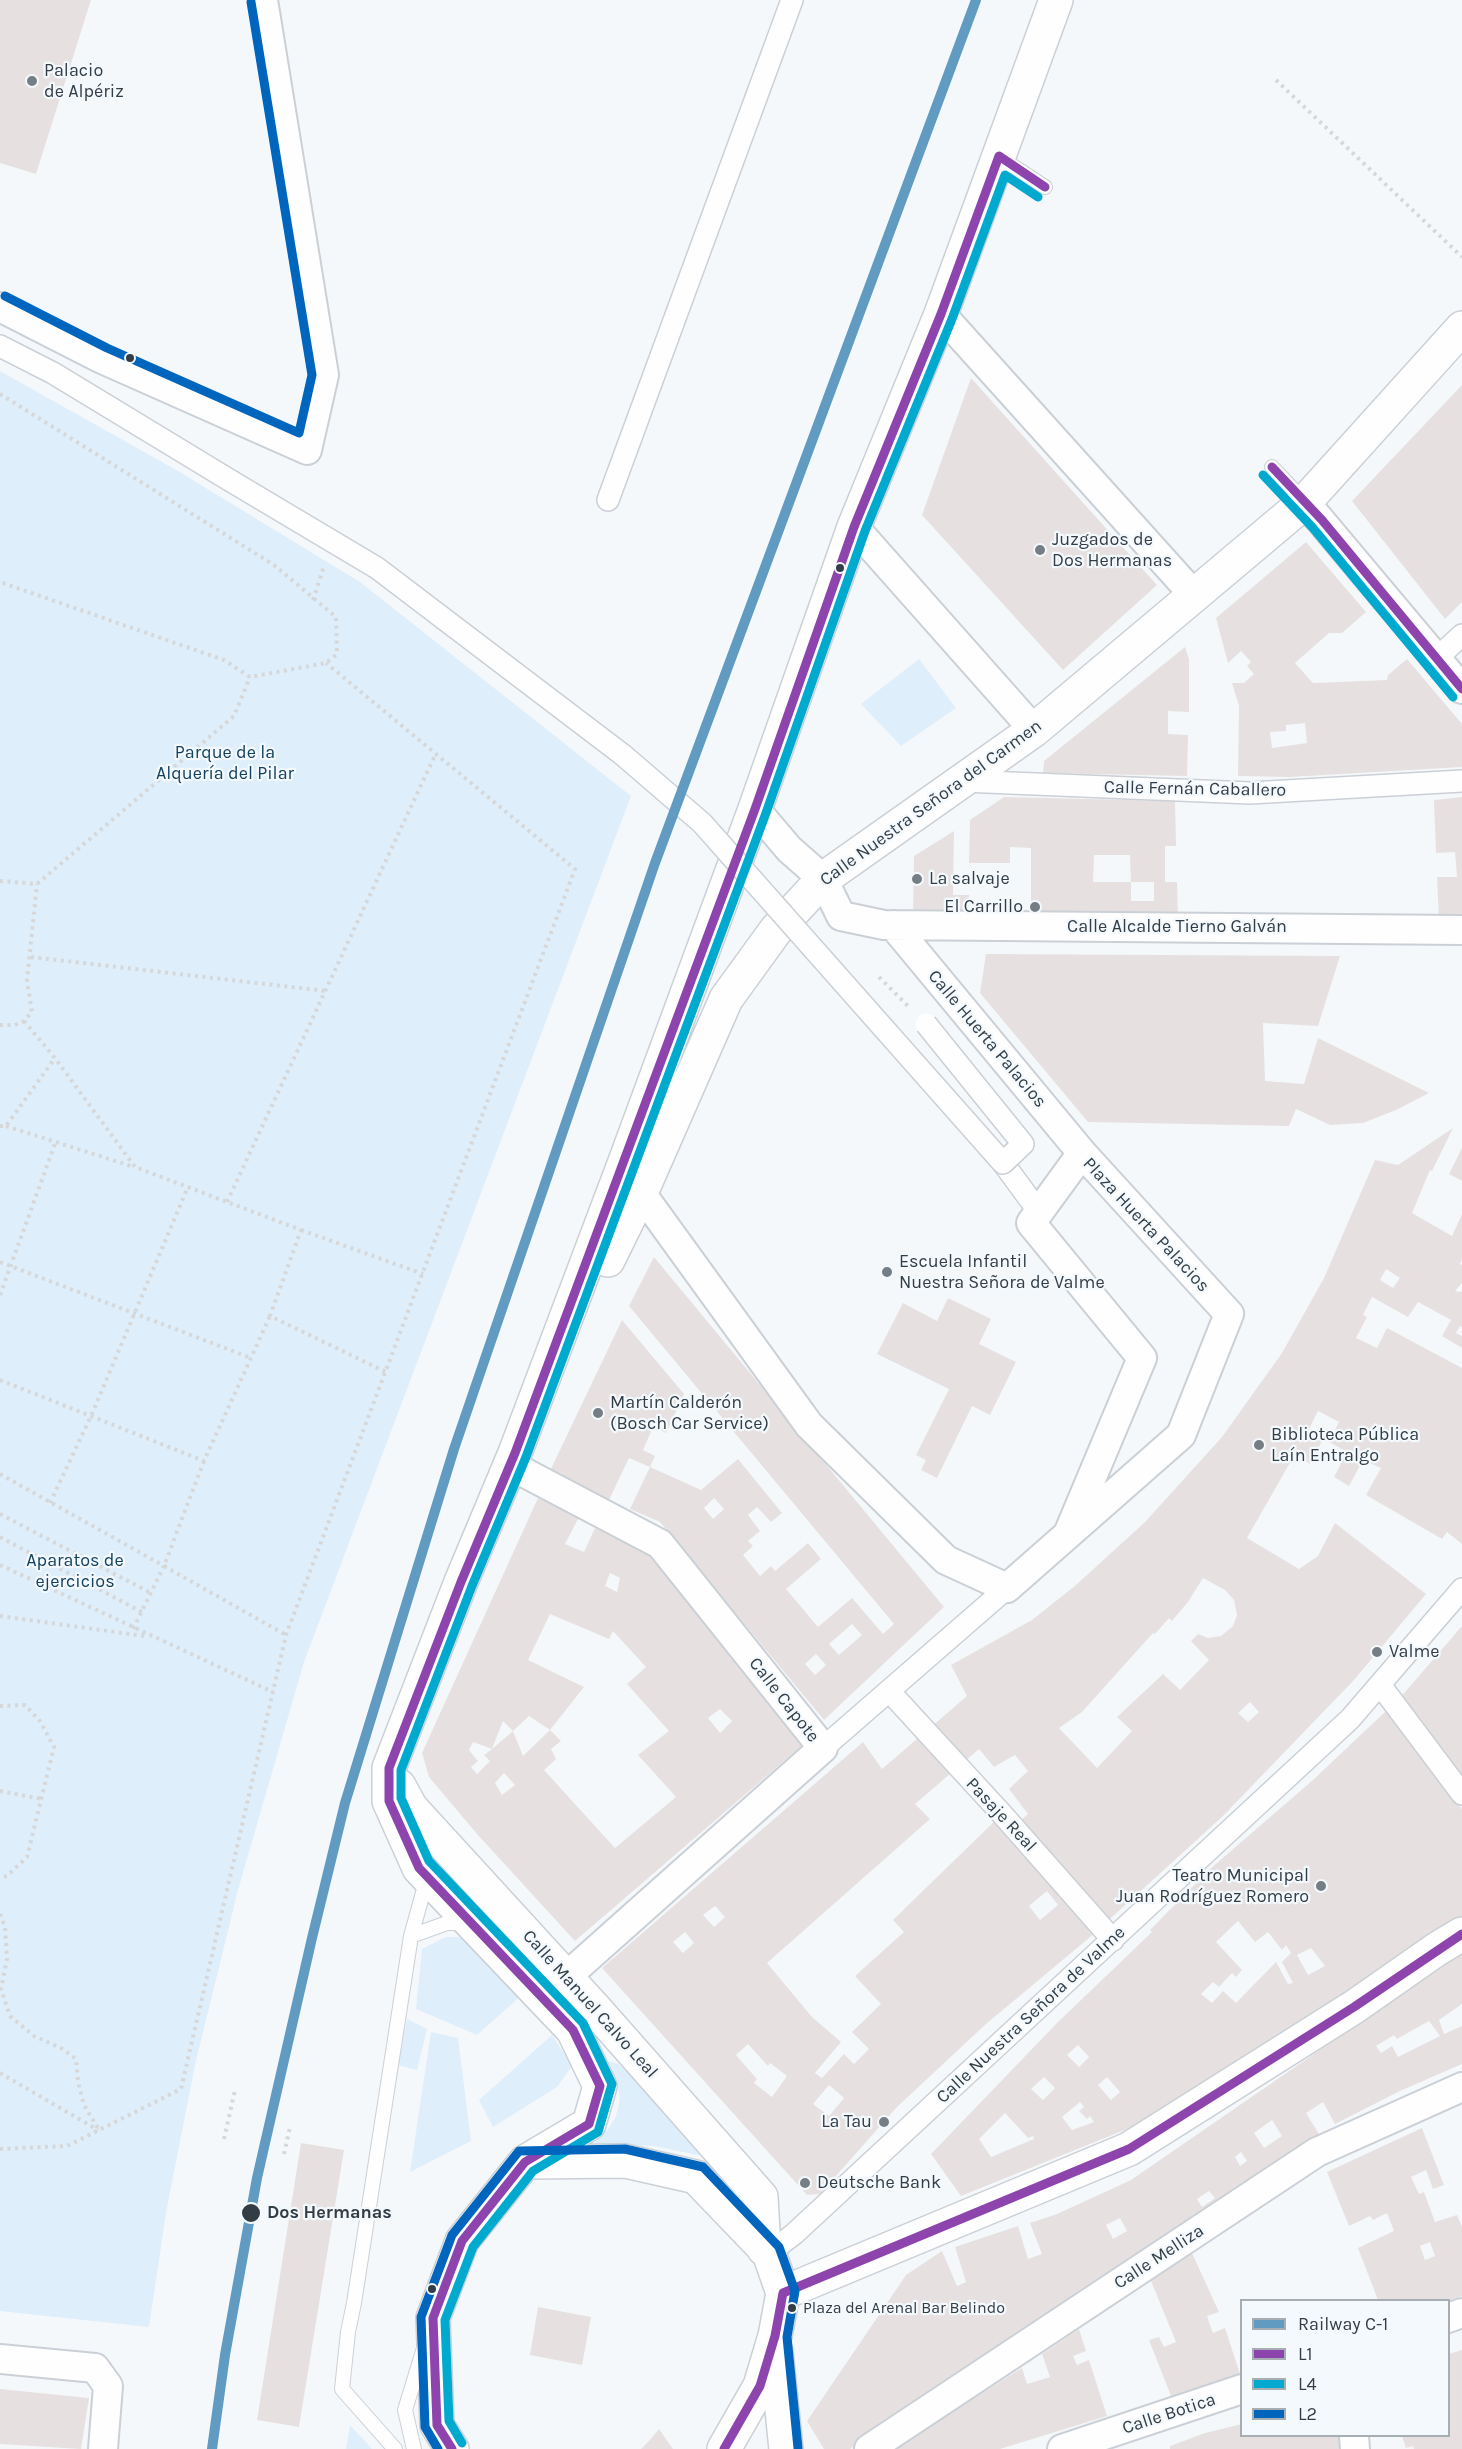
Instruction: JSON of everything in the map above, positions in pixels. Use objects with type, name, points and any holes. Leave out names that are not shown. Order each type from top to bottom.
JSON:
[{"type":"street","points":[[0,307],[102,359],[307,450],[324,375],[262,0]]},
{"type":"street","points":[[608,500],[792,0]]},
{"type":"street","name":"Calle Manuel Calvo Leal","points":[[525,2162],[589,2124],[600,2086],[573,2030],[420,1868],[389,1801],[389,1768],[461,1582],[512,1459],[626,1160],[755,809],[854,527],[941,314],[1056,0]]},
{"type":"street","points":[[941,314],[1194,595]]},
{"type":"street","name":"Calle Nuestra Señora del Carmen","points":[[512,1459],[641,1193],[726,999],[776,930],[823,879],[1034,730],[1305,501],[1462,328]]},
{"type":"street","points":[[0,346],[53,373],[377,568],[623,754],[702,823],[1003,1163],[1039,1212]]},
{"type":"street","points":[[1305,501],[1462,689]]},
{"type":"street","points":[[854,527],[1034,730]]},
{"type":"street","points":[[1436,659],[1462,635]]},
{"type":"street","name":"Calle Fernán Caballero","points":[[963,781],[1250,793],[1462,781]]},
{"type":"street","points":[[755,809],[789,849],[823,879]]},
{"type":"street","name":"Calle Alcalde Tierno Galván","points":[[823,879],[841,916],[892,925],[1462,930]]},
{"type":"street","name":"Calle Huerta Palacios","points":[[892,925],[1082,1153]]},
{"type":"street","points":[[926,1024],[1023,1144],[1003,1163]]},
{"type":"street","name":"Plaza Huerta Palacios","points":[[1007,1588],[1181,1435],[1229,1314],[1082,1153],[1030,1223],[1142,1358],[1068,1534]]},
{"type":"street","points":[[626,1160],[641,1193],[809,1425],[945,1560],[1007,1588],[823,1748]]},
{"type":"street","name":"Calle Capote","points":[[512,1459],[660,1544],[823,1748],[566,1977]]},
{"type":"street","name":"Calle Nuestra Señora de Valme","points":[[767,2251],[794,2234],[1350,1719],[1381,1686],[1462,1589]]},
{"type":"street","points":[[1381,1686],[1462,1794]]},
{"type":"street","name":"Pasaje Real","points":[[889,1691],[1113,1940]]},
{"type":"street","name":"Calle Manuel Calvo Leal","points":[[389,1768],[411,1808],[566,1977],[761,2197],[767,2251]]},
{"type":"street","points":[[783,2293],[1129,2149],[1354,2007],[1462,1934]]},
{"type":"street","name":"Calle Melliza","points":[[869,2449],[1317,2152],[1462,2087]]},
{"type":"street","points":[[452,2449],[437,2425],[433,2318],[462,2241],[525,2162],[625,2161],[696,2177],[767,2251],[783,2293],[775,2336],[760,2386],[724,2449]]},
{"type":"street","points":[[775,2336],[786,2449]]},
{"type":"street","points":[[0,2359],[95,2368],[108,2386],[103,2449]]},
{"type":"street","name":"Calle Botica","points":[[1062,2449],[1240,2390]]},
{"type":"lane","points":[[999,156],[1045,187]]},
{"type":"lane","points":[[1272,467],[1305,501]]},
{"type":"lane","points":[[395,2449],[342,2389],[348,2332],[411,1936],[424,1889],[420,1868]]},
{"type":"lane","points":[[411,1936],[447,1923],[494,1923],[566,1977]]},
{"type":"lane","points":[[414,2449],[405,2410],[433,2318]]},
{"type":"path","points":[[1276,80],[1462,257]]},
{"type":"path","points":[[0,394],[274,565],[336,617],[337,654],[326,663],[250,677],[224,660],[0,582]]},
{"type":"path","points":[[313,600],[326,559]]},
{"type":"path","points":[[0,2149],[67,2146],[181,2089],[286,1635],[575,868],[326,663]]},
{"type":"path","points":[[0,1025],[15,1025],[24,1021],[32,1012],[27,980],[37,884],[234,716],[250,677]]},
{"type":"path","points":[[228,1202],[436,753]]},
{"type":"path","points":[[0,881],[37,884]]},
{"type":"path","points":[[30,957],[326,991]]},
{"type":"path","points":[[877,976],[926,1024]]},
{"type":"path","points":[[24,1021],[55,1058],[135,1167]]},
{"type":"path","points":[[6,1126],[55,1058]]},
{"type":"path","points":[[0,1126],[56,1141],[135,1167],[423,1274]]},
{"type":"path","points":[[0,1295],[56,1141]]},
{"type":"path","points":[[50,1503],[91,1416],[188,1187]]},
{"type":"path","points":[[133,1629],[164,1566],[204,1461],[270,1316],[301,1230]]},
{"type":"path","points":[[0,1262],[251,1358]]},
{"type":"path","points":[[270,1316],[386,1372]]},
{"type":"path","points":[[0,1380],[204,1461]]},
{"type":"path","points":[[0,1474],[286,1635]]},
{"type":"path","points":[[0,1514],[150,1593]]},
{"type":"path","points":[[0,1537],[142,1612]]},
{"type":"path","points":[[0,1565],[133,1629],[273,1692]]},
{"type":"path","points":[[0,1616],[151,1636]]},
{"type":"path","points":[[0,1707],[25,1705],[40,1721],[54,1747],[27,1857],[7,1876],[0,1878]]},
{"type":"path","points":[[0,1791],[42,1799]]},
{"type":"path","points":[[0,1914],[5,1927],[7,1959],[1,1989],[10,2016],[34,2036],[61,2048],[76,2059],[78,2082],[84,2105],[99,2130]]},
{"type":"path","points":[[0,2073],[99,2130]]},
{"type":"path","points":[[224,2139],[235,2090]]},
{"type":"path","points":[[284,2154],[290,2127]]},
{"type":"green space","name":"Parque de la Alquería del Pilar","points":[[0,371],[178,471],[360,582],[631,796],[304,1662],[238,1890],[195,2065],[166,2213],[149,2327],[0,2311]]},
{"type":"green space","points":[[919,659],[956,708],[901,746],[861,704]]},
{"type":"green space","points":[[446,1937],[470,1937],[522,1995],[477,2035],[416,2009],[422,1949]]},
{"type":"green space","points":[[407,2019],[427,2029],[417,2070],[398,2065]]},
{"type":"green space","points":[[431,2032],[458,2038],[471,2141],[410,2172]]},
{"type":"green space","points":[[552,2035],[572,2066],[557,2087],[493,2127],[479,2100]]},
{"type":"green space","points":[[608,2061],[618,2064],[662,2102],[712,2158],[654,2146],[594,2144],[609,2128],[616,2116],[620,2099],[617,2079]]},
{"type":"green space","points":[[350,2425],[372,2449],[346,2449]]},
{"type":"building","name":"Palacio de Alpériz","points":[[0,0],[91,0],[36,174],[0,163]]},
{"type":"building","name":"Juzgados de Dos Hermanas","points":[[971,378],[1157,585],[1063,670],[922,515]]},
{"type":"building","points":[[1462,385],[1462,602],[1445,619],[1352,501]]},
{"type":"building","points":[[1306,542],[1366,612],[1342,633],[1329,633],[1295,663],[1313,683],[1387,680],[1388,675],[1407,659],[1462,724],[1462,767],[1290,777],[1238,776],[1239,706],[1232,683],[1244,683],[1254,674],[1247,666],[1251,662],[1241,651],[1228,663],[1216,618]],"holes":[[[1305,723],[1307,743],[1272,748],[1270,732],[1286,731],[1286,725]]]},
{"type":"building","points":[[1185,647],[1189,659],[1189,712],[1168,711],[1168,734],[1188,735],[1187,776],[1043,773],[1044,761]]},
{"type":"building","points":[[1004,797],[1175,801],[1176,846],[1165,846],[1165,882],[1177,882],[1178,916],[1031,915],[1031,848],[1010,847],[1010,863],[969,863],[970,820]],"holes":[[[1094,855],[1130,855],[1131,882],[1093,882]],[[1131,882],[1154,882],[1154,901],[1131,901]]]},
{"type":"building","points":[[1462,797],[1462,919],[1439,919],[1437,877],[1457,877],[1455,852],[1436,853],[1434,800]]},
{"type":"building","points":[[954,831],[953,895],[969,895],[969,914],[913,914],[914,856]]},
{"type":"building","points":[[986,954],[1340,956],[1318,1026],[1263,1023],[1265,1081],[1304,1084],[1318,1038],[1429,1093],[1396,1110],[1363,1123],[1330,1125],[1296,1109],[1289,1126],[1088,1122],[980,993]]},
{"type":"building","points":[[1453,1128],[1432,1171],[1430,1170],[1412,1213],[1452,1236],[1462,1214],[1460,1264],[1462,1265],[1462,1283],[1455,1291],[1462,1292],[1462,1327],[1460,1326],[1456,1333],[1462,1336],[1462,1348],[1442,1336],[1451,1320],[1418,1302],[1408,1317],[1372,1297],[1363,1315],[1367,1317],[1356,1338],[1377,1348],[1387,1328],[1462,1368],[1462,1544],[1447,1532],[1442,1539],[1366,1495],[1381,1468],[1363,1460],[1349,1486],[1334,1477],[1347,1452],[1329,1442],[1339,1422],[1318,1411],[1308,1431],[1323,1439],[1310,1464],[1295,1454],[1247,1538],[1299,1569],[1318,1556],[1335,1523],[1426,1594],[1354,1680],[1222,1817],[1089,1938],[986,2024],[897,2107],[820,2194],[807,2195],[602,1968],[863,1742],[882,1769],[967,1696],[951,1665],[1032,1620],[1076,1585],[1145,1522],[1222,1437],[1282,1353],[1324,1278],[1375,1160],[1398,1165]],"holes":[[[1386,1269],[1400,1278],[1393,1288],[1380,1280]],[[1203,1578],[1225,1590],[1234,1600],[1237,1615],[1233,1626],[1221,1636],[1208,1638],[1198,1634],[1191,1641],[1209,1660],[1180,1690],[1163,1674],[1117,1717],[1132,1731],[1097,1768],[1059,1728],[1082,1712],[1153,1633],[1155,1634],[1169,1618],[1172,1621],[1188,1602]],[[1250,1702],[1259,1712],[1248,1722],[1238,1713]],[[979,1749],[994,1767],[1015,1755],[1028,1771],[1009,1789],[1028,1814],[1005,1834],[1002,1830],[1002,1814],[893,1920],[904,1932],[855,1976],[881,2004],[852,2032],[869,2049],[854,2064],[844,2054],[822,2078],[815,2073],[841,2042],[812,2017],[767,1963],[930,1819],[915,1804]],[[1047,1891],[1058,1905],[1040,1920],[1029,1906]],[[715,1906],[725,1917],[714,1927],[703,1915]],[[685,1932],[694,1943],[683,1953],[673,1942]],[[748,2044],[768,2066],[770,2063],[787,2076],[772,2097],[754,2083],[757,2079],[736,2055]],[[829,2085],[844,2098],[829,2116],[813,2104]]]},
{"type":"building","points":[[1462,1148],[1462,1181],[1449,1174]]},
{"type":"building","points":[[654,1257],[944,1607],[824,1720],[660,1522],[630,1509],[650,1467],[701,1490],[738,1459],[782,1513],[771,1522],[757,1507],[748,1515],[760,1531],[748,1541],[753,1546],[743,1555],[760,1576],[771,1566],[775,1571],[808,1543],[821,1559],[786,1589],[818,1627],[852,1598],[883,1634],[894,1624],[629,1306]],"holes":[[[714,1498],[724,1509],[713,1519],[704,1508]],[[852,1624],[862,1635],[839,1655],[829,1644]],[[816,1654],[826,1665],[815,1675],[805,1664]]]},
{"type":"building","points":[[948,1298],[991,1319],[979,1344],[1016,1362],[990,1415],[972,1406],[937,1478],[921,1470],[926,1460],[916,1455],[949,1389],[877,1354],[903,1303],[937,1321]]},
{"type":"building","points":[[622,1320],[684,1394],[666,1433],[653,1427],[643,1450],[655,1456],[650,1467],[629,1458],[609,1500],[549,1473]]},
{"type":"building","points":[[538,1498],[579,1517],[565,1544],[584,1552],[595,1528],[648,1554],[805,1743],[575,1941],[477,1834],[429,1777],[422,1753]],"holes":[[[610,1573],[620,1578],[617,1592],[605,1586]],[[550,1614],[609,1639],[613,1631],[646,1667],[627,1684],[669,1731],[638,1755],[676,1797],[615,1848],[544,1770],[556,1759],[551,1749],[561,1741],[550,1730],[584,1687],[528,1660]],[[720,1709],[732,1721],[720,1733],[708,1718]],[[529,1716],[550,1730],[523,1756],[513,1731]],[[503,1721],[513,1731],[492,1749]],[[473,1742],[492,1749],[484,1755],[490,1761],[477,1774],[471,1767],[478,1761],[469,1750]],[[504,1773],[515,1785],[502,1795],[495,1783]]]},
{"type":"building","points":[[1462,1626],[1462,1779],[1400,1698]]},
{"type":"building","points":[[1387,1710],[1462,1809],[1462,1916],[1347,1997],[1273,2038],[1240,2062],[1147,2121],[961,2196],[931,2154],[1057,2023],[1152,1932],[1150,1930],[1210,1869],[1313,1780]],"holes":[[[1238,1921],[1255,1942],[1268,1932],[1282,1950],[1286,1945],[1291,1953],[1282,1962],[1293,1983],[1288,1984],[1276,1962],[1236,2003],[1223,1991],[1212,2003],[1201,1994],[1213,1982],[1219,1987],[1232,1973],[1236,1977],[1242,1970],[1216,1942]],[[1311,1948],[1325,1966],[1308,1975],[1297,1955]],[[1078,2045],[1089,2057],[1079,2067],[1067,2055]],[[1044,2077],[1055,2088],[1043,2100],[1031,2089]],[[1107,2077],[1120,2092],[1111,2100],[1098,2085]],[[1080,2102],[1084,2107],[1079,2111],[1087,2119],[1090,2116],[1094,2122],[1072,2130],[1062,2117]],[[1005,2113],[1028,2138],[1033,2136],[1034,2139],[991,2157],[979,2139]]]},
{"type":"building","points":[[1462,1952],[1462,2004],[1439,2020],[1444,2034],[1462,2026],[1462,2064],[1400,2091],[1335,2124],[1323,2102],[1306,2113],[1319,2134],[951,2378],[850,2449],[824,2449],[807,2421],[906,2275],[942,2251],[957,2286],[966,2282],[955,2247],[1018,2226],[1028,2259],[1042,2254],[1030,2223],[1057,2214],[1131,2180]],"holes":[[[1429,2021],[1440,2036],[1398,2057],[1392,2046],[1381,2053],[1376,2046],[1394,2035],[1397,2039]],[[1272,2120],[1282,2136],[1264,2148],[1254,2133]],[[1241,2152],[1247,2161],[1240,2166],[1235,2157]],[[1209,2191],[1215,2198],[1202,2207],[1197,2199]],[[1120,2218],[1127,2231],[1113,2239],[1106,2225]]]},
{"type":"building","points":[[1422,2128],[1444,2185],[1433,2189],[1426,2170],[1411,2177],[1419,2194],[1424,2192],[1435,2222],[1457,2215],[1462,2227],[1462,2296],[1450,2301],[1378,2299],[1358,2248],[1394,2231],[1387,2213],[1373,2220],[1370,2216],[1349,2226],[1327,2172]],"holes":[[[1430,2242],[1435,2256],[1425,2260],[1420,2246]]]},
{"type":"building","points":[[301,2143],[344,2150],[299,2427],[257,2420]]},
{"type":"building","points":[[1192,2253],[1219,2312],[1207,2316],[1213,2333],[1225,2328],[1240,2374],[1171,2396],[1149,2340],[1159,2337],[1164,2347],[1176,2342],[1151,2281]]},
{"type":"building","points":[[538,2307],[591,2317],[582,2365],[530,2355]]},
{"type":"building","points":[[1079,2329],[1086,2351],[1073,2356],[1077,2365],[1089,2360],[1107,2416],[1000,2449],[893,2449],[1022,2368],[1027,2384],[1050,2377],[1042,2354]]},
{"type":"building","points":[[1462,2350],[1462,2449],[1414,2449],[1413,2446],[1406,2448],[1402,2437],[1450,2437],[1450,2354]]},
{"type":"building","points":[[0,2389],[89,2398],[81,2449],[0,2444]]},
{"type":"building","points":[[1240,2424],[1240,2437],[1339,2437],[1340,2449],[1170,2449],[1170,2446],[1205,2433]]},
{"type":"building","points":[[659,2429],[673,2449],[641,2449],[649,2441]]},
{"type":"rail line","name":"C-1","points":[[212,2449],[225,2355],[257,2178],[312,1938],[345,1803],[454,1449],[655,863],[976,0]]},
{"type":"transit line","name":"L2","points":[[5,296],[107,348],[299,433],[312,375],[251,2]]},
{"type":"transit line","name":"L1","points":[[452,2449],[437,2425],[433,2318],[462,2241],[525,2162],[589,2124],[600,2086],[573,2030],[419,1868],[389,1801],[389,1768],[461,1582],[515,1453],[755,809],[854,527],[941,314],[999,156],[1045,187]]},
{"type":"transit line","name":"L4","points":[[462,2443],[449,2421],[445,2320],[473,2247],[533,2171],[598,2132],[612,2084],[583,2023],[429,1861],[401,1798],[401,1770],[472,1586],[526,1457],[766,813],[865,531],[952,319],[1005,175],[1038,197]]},
{"type":"transit line","name":"L1","points":[[1272,467],[1322,520],[1462,689]]},
{"type":"transit line","name":"L4","points":[[1263,475],[1313,528],[1453,697]]},
{"type":"transit line","name":"L1","points":[[724,2449],[760,2386],[775,2336],[783,2293],[1129,2149],[1354,2007],[1462,1934]]},
{"type":"transit line","name":"L2","points":[[438,2449],[425,2427],[421,2317],[452,2235],[519,2151],[625,2149],[703,2167],[779,2247],[795,2291],[787,2337],[798,2448]]},
{"type":"place","name":"Palacio de Alpériz","points":[[32,81]]},
{"type":"place","name":"Juzgados de Dos Hermanas","points":[[1040,550]]},
{"type":"place","name":"La salvaje","points":[[917,879]]},
{"type":"place","name":"El Carrillo","points":[[1035,907]]},
{"type":"place","name":"Escuela Infantil Nuestra Señora de Valme","points":[[887,1272]]},
{"type":"place","name":"Martín Calderón (Bosch Car Service)","points":[[598,1413]]},
{"type":"place","name":"Biblioteca Pública Laín Entralgo","points":[[1259,1445]]},
{"type":"place","name":"Valme","points":[[1377,1652]]},
{"type":"place","name":"Teatro Municipal Juan Rodríguez Romero","points":[[1321,1886]]},
{"type":"place","name":"La Tau","points":[[884,2122]]},
{"type":"place","name":"Deutsche Bank","points":[[805,2183]]},
{"type":"place","name":"Dos Hermanas","points":[[251,2213]]},
{"type":"place","name":"Plaza del Arenal Bar Belindo","points":[[792,2308]]},
{"type":"park label","name":"Aparatos de ejercicios","points":[[75,1571]]}]
